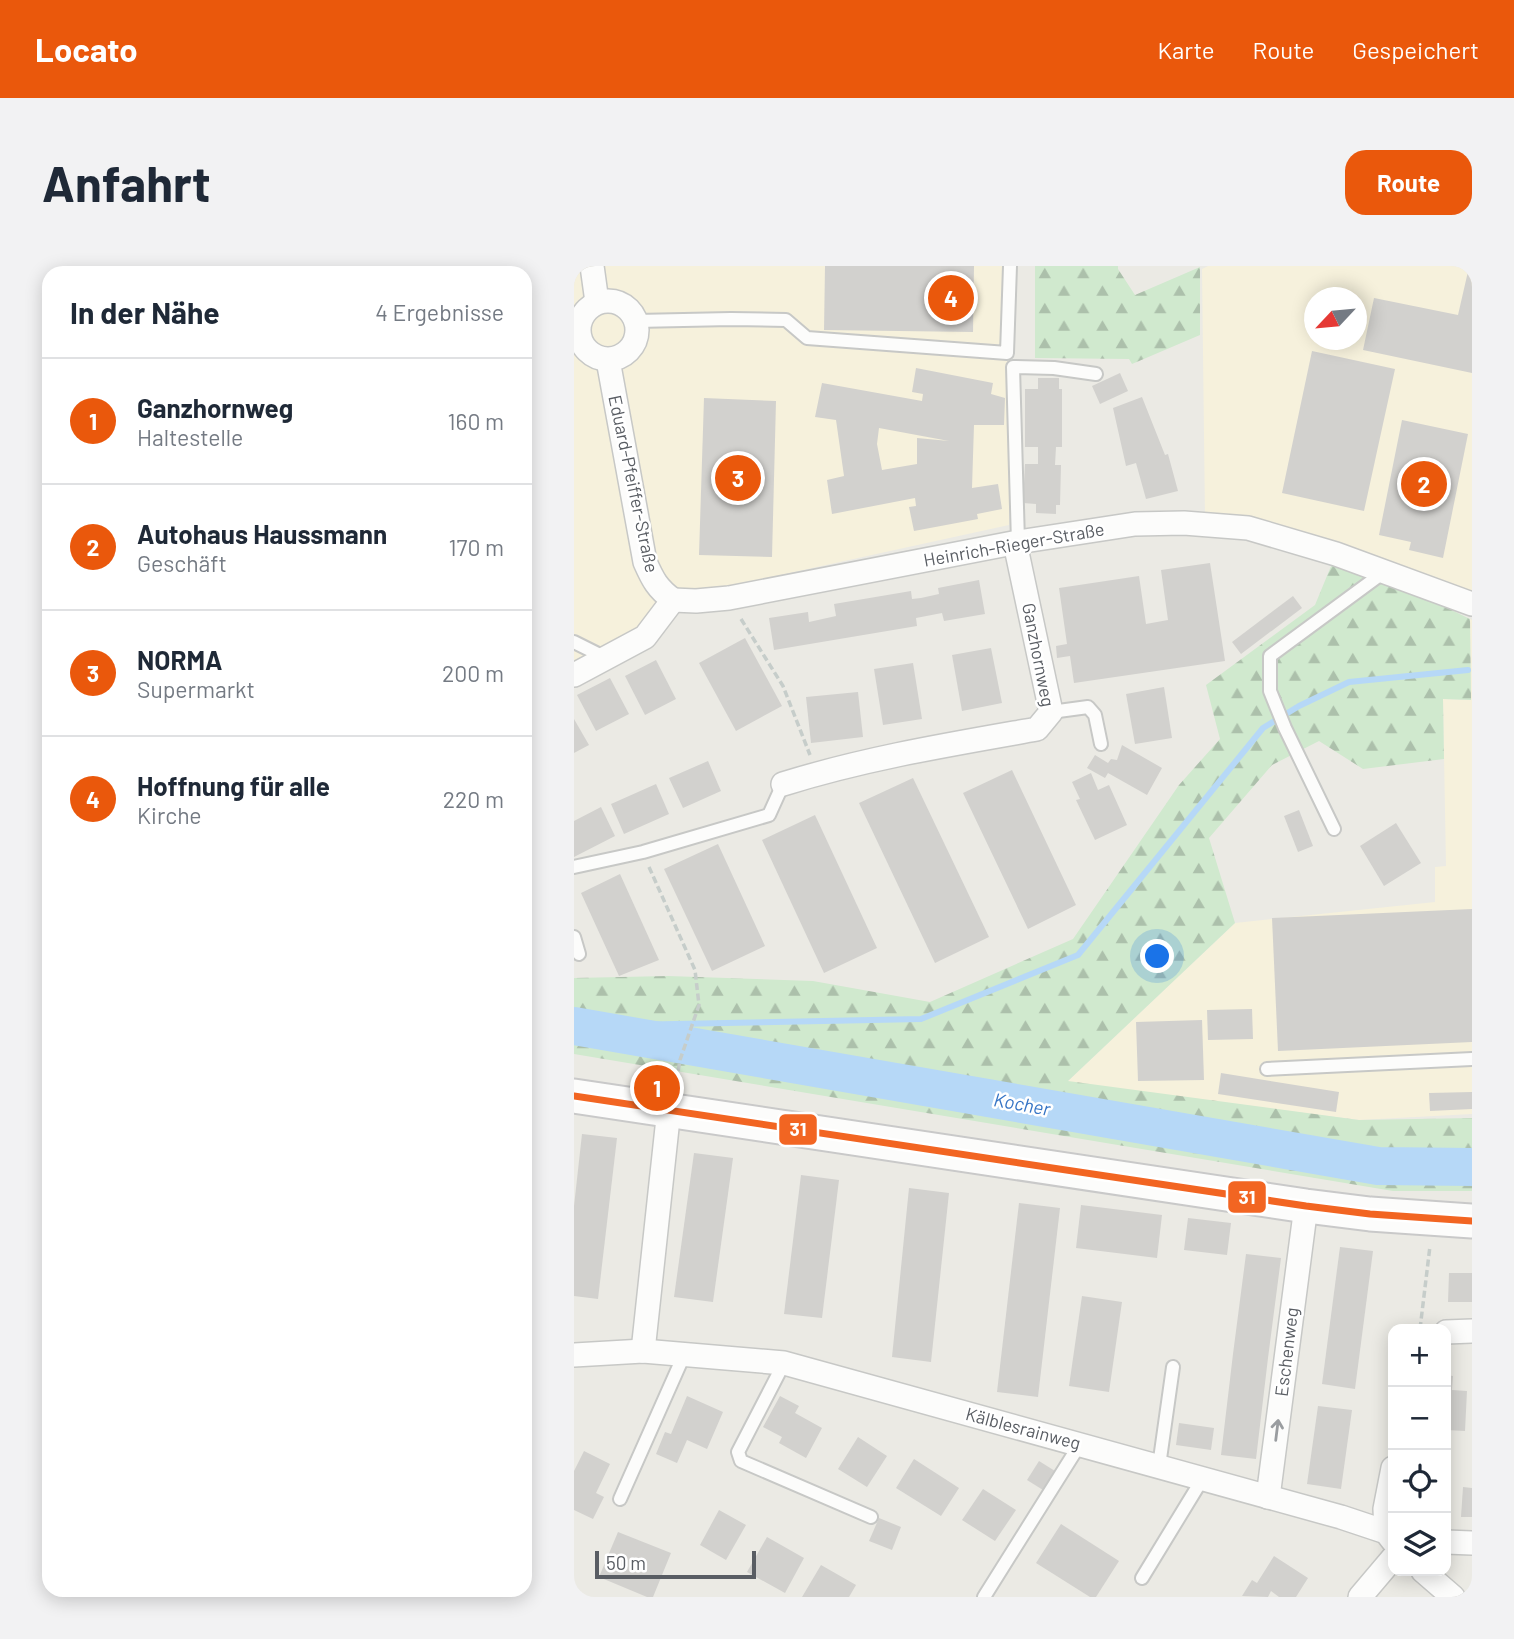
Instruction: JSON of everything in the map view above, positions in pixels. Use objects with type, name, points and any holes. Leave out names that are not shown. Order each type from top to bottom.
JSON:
[{"type":"main road","points":[[574,1096],[672,1100],[1306,1206],[1434,1220],[1472,1221]]},
{"type":"street","points":[[592,266],[597,302]]},
{"type":"street","points":[[608,300],[628,309],[636,321],[637,332],[633,346],[621,356],[608,360],[589,353],[582,345],[576,330],[579,321],[590,307],[597,302],[608,300]]},
{"type":"street","name":"Eduard-Pfeiffer-Straße","points":[[608,360],[645,562],[654,583],[673,600]]},
{"type":"street","name":"Heinrich-Rieger-Straße","points":[[673,600],[729,598],[1017,543],[1135,524],[1184,523],[1248,528],[1336,554],[1472,604]]},
{"type":"street","name":"Ganzhornweg","points":[[783,784],[817,773],[910,752],[1037,729],[1051,712],[1017,543]]},
{"type":"street","points":[[574,675],[645,637],[673,600]]},
{"type":"street","points":[[643,1351],[672,1100]]},
{"type":"street","name":"Eschenweg","points":[[1268,1497],[1306,1206]]},
{"type":"street","points":[[1451,1332],[1472,1331]]},
{"type":"street","name":"Kälblesrainweg","points":[[574,1355],[643,1351],[784,1363],[1341,1517],[1388,1535]]},
{"type":"street","points":[[1388,1494],[1385,1509],[1388,1525]]},
{"type":"street","points":[[1451,1542],[1472,1543]]},
{"type":"street","points":[[1360,1597],[1388,1565]]},
{"type":"street","points":[[1429,1576],[1453,1597]]},
{"type":"lane","points":[[636,321],[786,320],[807,338],[1007,353],[1010,266]]},
{"type":"lane","points":[[1017,543],[1013,367],[1054,368],[1096,374]]},
{"type":"lane","points":[[1334,829],[1270,691],[1270,656],[1384,572]]},
{"type":"lane","points":[[574,642],[606,658]]},
{"type":"lane","points":[[1051,712],[1088,707],[1096,715],[1101,744]]},
{"type":"lane","name":"Ganzhornweg","points":[[574,867],[643,852],[769,815],[783,784]]},
{"type":"lane","points":[[574,937],[579,954]]},
{"type":"lane","points":[[1267,1069],[1472,1059]]},
{"type":"lane","points":[[620,1499],[684,1355]]},
{"type":"lane","points":[[784,1363],[738,1452],[741,1461],[871,1517]]},
{"type":"lane","points":[[1159,1466],[1173,1367]]},
{"type":"lane","points":[[984,1597],[1080,1444]]},
{"type":"lane","points":[[1142,1578],[1203,1478]]},
{"type":"path","points":[[729,598],[783,686],[817,773]]},
{"type":"path","points":[[643,852],[695,970],[699,1005],[680,1060],[672,1100]]},
{"type":"path","points":[[1421,1324],[1434,1220]]},
{"type":"shaded area","points":[[574,266],[1009,266],[1009,525],[725,587],[678,591],[644,634],[574,671]]},
{"type":"shaded area","points":[[1208,266],[1472,266],[1472,600],[1205,519],[1202,269]]},
{"type":"shaded area","points":[[1470,619],[1472,620],[1472,1114],[1359,1120],[1067,1082],[1235,923],[1435,902],[1435,867],[1446,866],[1443,699],[1471,700]]},
{"type":"green space","points":[[1035,266],[1118,266],[1135,295],[1200,267],[1200,335],[1132,364],[1129,359],[1035,358]]},
{"type":"green space","points":[[1336,554],[1470,619],[1471,700],[1443,699],[1444,759],[1363,769],[1319,741],[1272,765],[1209,838],[1235,923],[1068,1081],[1359,1120],[1472,1118],[1472,1191],[1393,1191],[574,1054],[574,978],[668,976],[813,981],[930,1002],[1073,939],[1179,785],[1220,739],[1206,685],[1315,605]]},
{"type":"building","points":[[825,266],[974,266],[973,332],[824,330]]},
{"type":"building","points":[[1469,267],[1472,268],[1472,373],[1363,350],[1367,350],[1367,331],[1374,298],[1458,315]]},
{"type":"building","points":[[1312,351],[1395,369],[1364,511],[1282,493]]},
{"type":"building","points":[[916,368],[993,383],[991,394],[1005,398],[1004,425],[974,425],[972,488],[998,484],[1002,509],[977,514],[978,519],[914,531],[909,507],[916,506],[915,498],[832,514],[827,480],[844,476],[836,420],[815,417],[822,383],[922,401],[923,394],[912,392]],"holes":[[[879,428],[949,441],[917,438],[917,464],[882,470],[877,444]]]},
{"type":"building","points":[[1120,373],[1128,391],[1100,404],[1092,386]]},
{"type":"building","points":[[1038,378],[1059,378],[1059,389],[1062,389],[1062,447],[1056,447],[1055,465],[1061,465],[1060,505],[1056,505],[1056,514],[1036,513],[1036,504],[1023,503],[1025,464],[1038,464],[1038,447],[1025,447],[1025,389],[1038,389]]},
{"type":"building","points":[[1142,397],[1165,455],[1168,454],[1178,491],[1146,499],[1136,463],[1126,466],[1113,408]]},
{"type":"building","points":[[704,398],[776,401],[772,557],[699,555]]},
{"type":"building","points":[[1402,420],[1468,434],[1443,558],[1409,550],[1411,542],[1379,535]]},
{"type":"building","points":[[1210,563],[1225,661],[1074,683],[1070,656],[1057,658],[1056,646],[1067,644],[1059,588],[1139,576],[1146,624],[1168,620],[1161,570]]},
{"type":"building","points":[[979,580],[985,614],[944,621],[942,613],[916,618],[917,626],[774,650],[769,618],[808,612],[809,622],[836,616],[834,604],[911,591],[912,599],[921,598],[939,594],[938,588]]},
{"type":"building","points":[[1293,596],[1302,608],[1241,654],[1232,642]]},
{"type":"building","points":[[745,638],[782,706],[736,731],[699,663]]},
{"type":"building","points":[[991,648],[1002,703],[962,711],[952,655]]},
{"type":"building","points":[[656,660],[676,699],[645,715],[625,676]]},
{"type":"building","points":[[913,663],[922,719],[883,725],[874,669]]},
{"type":"building","points":[[610,678],[629,714],[596,731],[577,695]]},
{"type":"building","points":[[1164,687],[1172,738],[1135,744],[1126,694]]},
{"type":"building","points":[[858,692],[863,737],[811,743],[806,697]]},
{"type":"building","points":[[574,719],[589,745],[574,753]]},
{"type":"building","points":[[1122,745],[1162,768],[1147,795],[1108,773],[1105,778],[1087,768],[1095,755],[1108,763],[1111,759],[1117,760]]},
{"type":"building","points":[[708,761],[721,791],[683,808],[669,778]]},
{"type":"building","points":[[1012,770],[1076,905],[1028,929],[963,793]]},
{"type":"building","points":[[1091,773],[1098,790],[1109,785],[1127,825],[1095,840],[1076,800],[1080,799],[1072,782]]},
{"type":"building","points":[[913,778],[989,937],[935,963],[859,803]]},
{"type":"building","points":[[656,784],[669,814],[624,834],[611,804]]},
{"type":"building","points":[[601,807],[615,836],[574,857],[574,821]]},
{"type":"building","points":[[1299,810],[1313,846],[1298,852],[1284,816]]},
{"type":"building","points":[[815,815],[877,948],[824,973],[762,840]]},
{"type":"building","points":[[1396,823],[1421,863],[1384,886],[1360,846]]},
{"type":"building","points":[[718,844],[765,946],[712,971],[664,869]]},
{"type":"building","points":[[620,874],[659,960],[619,976],[581,893]]},
{"type":"building","points":[[1472,909],[1472,1042],[1278,1051],[1272,918]]},
{"type":"building","points":[[1252,1009],[1253,1039],[1208,1040],[1207,1010]]},
{"type":"building","points":[[1202,1020],[1204,1080],[1138,1081],[1136,1022]]},
{"type":"building","points":[[1221,1073],[1339,1092],[1336,1112],[1218,1094]]},
{"type":"building","points":[[1472,1092],[1472,1109],[1430,1111],[1429,1093]]},
{"type":"building","points":[[582,1134],[617,1138],[598,1299],[574,1296],[574,1206]]},
{"type":"building","points":[[694,1153],[733,1158],[713,1302],[674,1297]]},
{"type":"building","points":[[801,1175],[839,1180],[822,1318],[784,1314]]},
{"type":"building","points":[[909,1188],[949,1193],[931,1362],[892,1357]]},
{"type":"building","points":[[1019,1203],[1060,1208],[1038,1397],[997,1392]]},
{"type":"building","points":[[1081,1205],[1162,1215],[1157,1258],[1076,1248]]},
{"type":"building","points":[[1188,1218],[1231,1223],[1227,1255],[1184,1250]]},
{"type":"building","points":[[1340,1247],[1373,1251],[1355,1389],[1322,1384]]},
{"type":"building","points":[[1246,1254],[1281,1258],[1256,1459],[1221,1455]]},
{"type":"building","points":[[1449,1273],[1472,1273],[1472,1302],[1448,1302]]},
{"type":"building","points":[[1082,1296],[1122,1302],[1109,1392],[1069,1386]]},
{"type":"building","points":[[1451,1376],[1452,1390],[1467,1391],[1465,1431],[1451,1430]]},
{"type":"building","points":[[687,1396],[723,1412],[707,1449],[687,1440],[677,1463],[656,1454],[665,1432],[671,1434]]},
{"type":"building","points":[[780,1396],[799,1406],[795,1413],[822,1428],[806,1458],[779,1443],[782,1437],[763,1427]]},
{"type":"building","points":[[1318,1406],[1352,1410],[1341,1489],[1307,1484]]},
{"type":"building","points":[[1179,1423],[1214,1428],[1211,1450],[1176,1445]]},
{"type":"building","points":[[858,1437],[887,1456],[867,1487],[838,1469]]},
{"type":"building","points":[[584,1451],[610,1464],[596,1493],[604,1497],[593,1519],[574,1510],[574,1471]]},
{"type":"building","points":[[914,1459],[959,1488],[941,1516],[896,1488]]},
{"type":"building","points":[[1039,1461],[1055,1471],[1043,1490],[1027,1480]]},
{"type":"building","points":[[1463,1487],[1472,1488],[1472,1517],[1461,1517]]},
{"type":"building","points":[[983,1489],[1016,1510],[995,1541],[962,1520]]},
{"type":"building","points":[[719,1510],[746,1525],[726,1560],[700,1545]]},
{"type":"building","points":[[879,1518],[901,1527],[892,1550],[869,1541]]},
{"type":"building","points":[[1061,1524],[1119,1561],[1096,1597],[1090,1597],[1036,1563]]},
{"type":"building","points":[[618,1532],[671,1553],[653,1597],[599,1577]]},
{"type":"building","points":[[767,1537],[804,1558],[785,1593],[747,1572]]},
{"type":"building","points":[[1274,1556],[1308,1578],[1296,1597],[1279,1597],[1271,1591],[1268,1597],[1242,1596],[1252,1580],[1257,1583]]},
{"type":"building","points":[[821,1565],[856,1585],[849,1597],[802,1597]]},
{"type":"waterway","points":[[574,1026],[921,1019],[1078,955],[1263,728],[1299,706],[1349,682],[1468,670]]},
{"type":"waterway","name":"Kocher","points":[[574,1026],[1378,1166],[1472,1167]]},
{"type":"transit line","name":"31","points":[[574,1096],[1306,1206],[1370,1214],[1472,1221]]},
{"type":"place","name":"Hoffnung für alle","points":[[951,298]]},
{"type":"place","name":"NORMA","points":[[738,478]]},
{"type":"place","name":"Autohaus Haussmann","points":[[1424,484]]},
{"type":"place","name":"Ganzhornweg","points":[[657,1088]]}]
